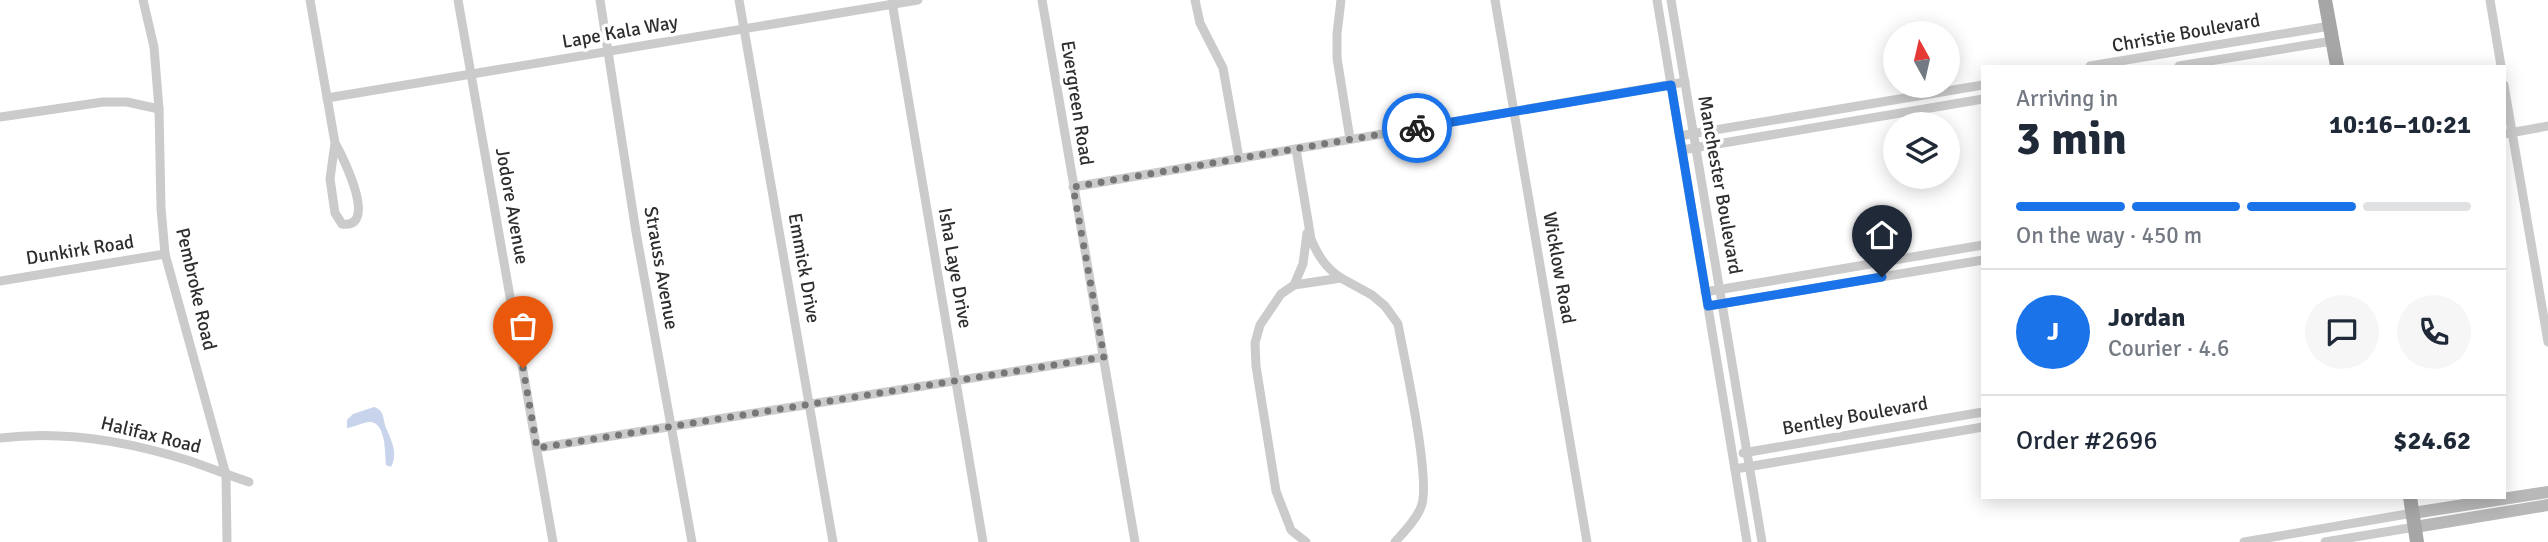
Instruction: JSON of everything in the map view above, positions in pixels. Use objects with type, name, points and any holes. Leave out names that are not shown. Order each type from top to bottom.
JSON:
[{"type":"main road","points":[[2325,0],[2337,65]]},
{"type":"main road","points":[[2410,499],[2417,542]]},
{"type":"street","name":"Pembroke Road","points":[[143,0],[155,47],[165,254],[226,475],[227,542]]},
{"type":"street","points":[[310,0],[335,143],[351,176],[358,207],[353,224],[342,224],[338,219],[331,188],[330,172],[335,143]]},
{"type":"street","name":"Jodore Avenue","points":[[458,0],[553,542]]},
{"type":"street","name":"Strauss Avenue","points":[[600,0],[636,232],[692,542]]},
{"type":"street","name":"Emmick Drive","points":[[739,0],[833,542]]},
{"type":"street","name":"Lape Kala Way","points":[[327,98],[892,2],[918,0]]},
{"type":"street","name":"Evergreen Road","points":[[1042,0],[1135,542]]},
{"type":"street","points":[[1195,0],[1200,23],[1223,68],[1239,158]]},
{"type":"street","points":[[1340,0],[1337,58],[1350,139]]},
{"type":"street","name":"Wicklow Road","points":[[1496,0],[1587,542]]},
{"type":"street","name":"Manchester Boulevard","points":[[1657,0],[1747,542]]},
{"type":"street","name":"Manchester Boulevard","points":[[1671,0],[1762,542]]},
{"type":"street","points":[[2490,0],[2501,65]]},
{"type":"street","name":"Isha Laye Drive","points":[[892,2],[982,542]]},
{"type":"street","name":"Christie Boulevard","points":[[2097,65],[2331,33]]},
{"type":"street","name":"Christie Boulevard","points":[[2184,65],[2331,33]]},
{"type":"street","points":[[1073,187],[1685,82]]},
{"type":"street","points":[[1679,136],[1981,85]]},
{"type":"street","points":[[1682,150],[1981,99]]},
{"type":"street","points":[[0,117],[103,102],[127,102],[159,109]]},
{"type":"street","points":[[2506,109],[2508,133],[2548,342]]},
{"type":"street","points":[[2508,133],[2548,126]]},
{"type":"street","points":[[1296,149],[1308,228],[1316,251],[1329,269],[1372,295],[1385,306],[1398,324],[1423,468],[1424,494],[1422,507],[1416,517],[1395,542]]},
{"type":"street","points":[[1294,285],[1303,264],[1308,228]]},
{"type":"street","points":[[1706,292],[1981,245]]},
{"type":"street","name":"Dunkirk Road","points":[[0,281],[165,254]]},
{"type":"street","points":[[1708,306],[1981,260]]},
{"type":"street","points":[[1306,542],[1291,530],[1276,491],[1256,366],[1255,343],[1260,325],[1281,294],[1294,285],[1341,278]]},
{"type":"street","points":[[537,448],[1104,357]]},
{"type":"street","name":"Bentley Boulevard","points":[[1733,455],[1981,412]]},
{"type":"street","name":"Bentley Boulevard","points":[[1735,469],[1981,427]]},
{"type":"street","name":"Halifax Road","points":[[0,438],[94,438],[125,443],[188,460],[249,482]]},
{"type":"street","points":[[2325,542],[2548,492]]},
{"type":"street","points":[[2244,542],[2548,505]]},
{"type":"water","points":[[374,407],[382,413],[392,444],[394,457],[391,467],[386,465],[384,439],[375,423],[347,428],[347,420],[353,414]]},
{"type":"way so far","points":[[523,368],[537,448],[1104,357],[1073,187],[1417,128]]},
{"type":"route","points":[[1417,128],[1671,85],[1708,306],[1882,277]]}]
